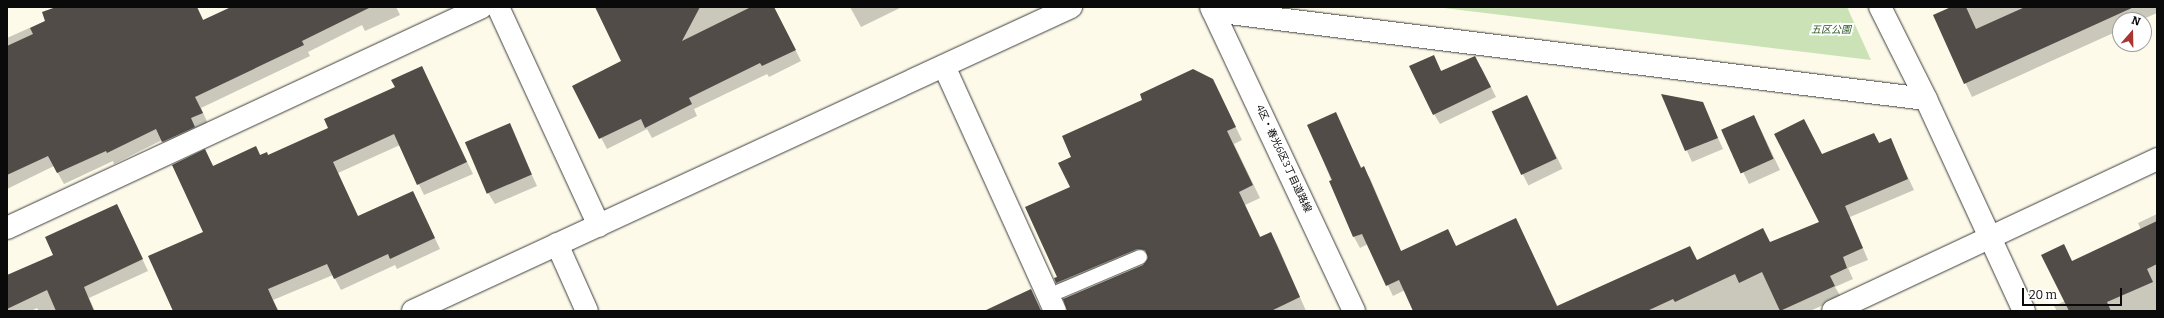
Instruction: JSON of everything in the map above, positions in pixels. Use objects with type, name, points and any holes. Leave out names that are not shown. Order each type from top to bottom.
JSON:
[{"type":"street","points":[[7,228],[482,7]]},
{"type":"street","points":[[498,7],[599,226]]},
{"type":"street","points":[[413,311],[1070,7]]},
{"type":"street","points":[[1212,9],[1926,99]]},
{"type":"street","name":"4区・春光6区3丁目道路線","points":[[1212,9],[1354,311]]},
{"type":"street","points":[[1885,9],[2024,311]]},
{"type":"street","points":[[944,66],[1052,304]]},
{"type":"street","points":[[1832,311],[2157,159]]},
{"type":"street","points":[[557,244],[587,311]]},
{"type":"lane","points":[[1052,304],[1140,257]]},
{"type":"green space","name":"五区公園","points":[[1436,7],[1847,7],[1871,60]]},
{"type":"building","points":[[56,7],[197,7],[203,20],[231,7],[371,7],[302,41],[304,45],[195,97],[203,113],[191,118],[195,127],[162,142],[156,129],[107,153],[106,151],[57,173],[48,156],[7,175],[7,46],[33,34],[30,28],[45,21],[42,12]]},
{"type":"building","points":[[595,7],[700,7],[682,41],[751,7],[774,7],[796,50],[762,66],[760,63],[689,98],[692,104],[645,128],[641,119],[599,139],[572,86],[621,61]]},
{"type":"building","points":[[1951,7],[1966,7],[1976,29],[2025,7],[2134,7],[2123,12],[2112,12],[2112,17],[1964,84],[1933,15]]},
{"type":"building","points":[[1434,55],[1441,71],[1475,56],[1491,87],[1433,115],[1409,66]]},
{"type":"building","points":[[422,66],[467,162],[417,185],[394,134],[333,162],[358,216],[413,191],[435,238],[390,259],[388,254],[334,279],[327,264],[268,289],[278,311],[173,311],[148,256],[203,232],[172,165],[205,149],[213,166],[256,146],[260,155],[267,152],[268,155],[328,128],[324,119],[395,87],[391,80]]},
{"type":"building","points":[[1193,69],[1213,79],[1236,127],[1227,131],[1253,185],[1239,192],[1260,237],[1271,232],[1300,297],[1271,311],[1067,311],[1063,299],[1143,265],[1148,258],[1145,250],[1137,249],[1056,283],[1054,278],[1057,277],[1025,207],[1070,187],[1058,163],[1071,157],[1062,136],[1142,100],[1140,94]]},
{"type":"building","points":[[1661,94],[1703,102],[1718,138],[1685,151]]},
{"type":"building","points":[[1527,95],[1557,158],[1521,175],[1492,111]]},
{"type":"building","points":[[1336,112],[1361,168],[1364,166],[1401,251],[1448,229],[1456,246],[1516,218],[1557,306],[1690,246],[1697,260],[1763,228],[1770,242],[1819,222],[1774,134],[1804,119],[1822,154],[1874,133],[1879,143],[1891,138],[1908,179],[1845,206],[1863,248],[1843,257],[1847,268],[1830,276],[1835,286],[1780,311],[1762,272],[1739,283],[1735,274],[1675,302],[1673,299],[1647,311],[1413,311],[1399,280],[1386,286],[1362,234],[1353,237],[1329,181],[1332,180],[1307,125]]},
{"type":"building","points":[[1754,115],[1774,159],[1741,173],[1721,130]]},
{"type":"building","points":[[510,123],[532,175],[487,194],[465,142]]},
{"type":"building","points":[[117,204],[143,259],[84,287],[94,311],[56,311],[47,290],[7,309],[7,275],[53,255],[45,237]]},
{"type":"building","points":[[2157,221],[2157,264],[2147,269],[2153,282],[2107,302],[2111,311],[2069,311],[2041,255],[2064,244],[2072,261]]},
{"type":"building","points":[[1031,289],[1041,311],[984,311]]}]
